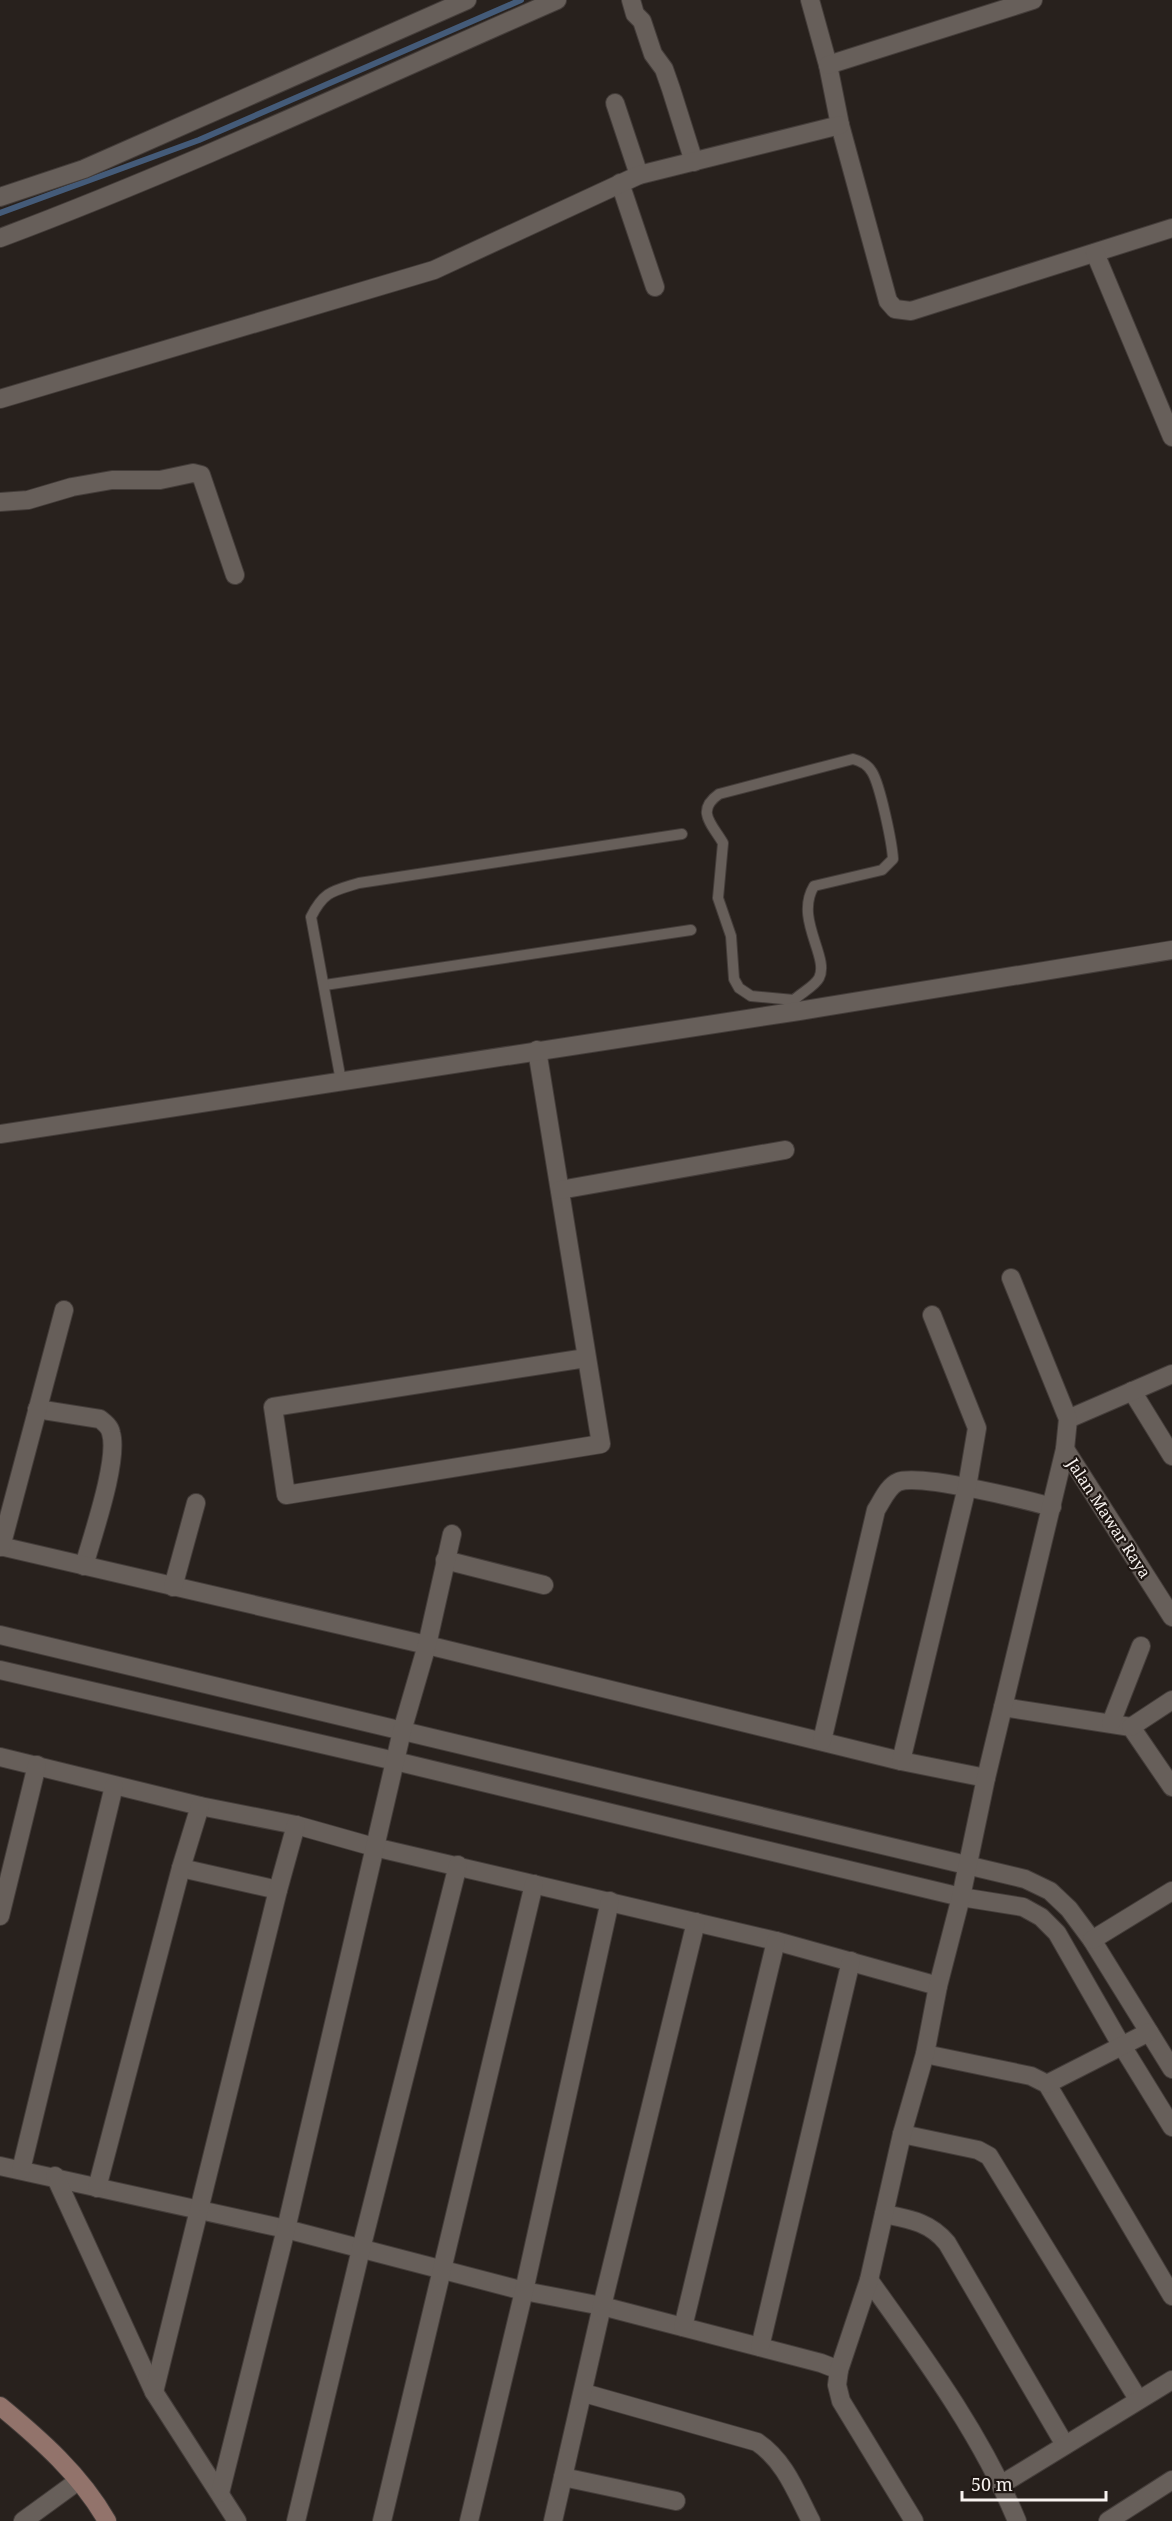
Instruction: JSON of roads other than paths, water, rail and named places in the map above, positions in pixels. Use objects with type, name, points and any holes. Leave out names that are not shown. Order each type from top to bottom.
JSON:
[{"type":"main road","points":[[0,2406],[50,2450],[78,2481],[107,2521]]},
{"type":"street","points":[[0,197],[84,169],[467,0]]},
{"type":"street","points":[[0,238],[96,202],[225,147],[557,0]]},
{"type":"street","points":[[631,0],[635,14],[642,21],[653,54],[664,69],[693,162]]},
{"type":"street","points":[[810,0],[828,65],[840,125],[888,301],[898,311],[911,311],[1172,228]]},
{"type":"street","points":[[828,65],[1033,0]]},
{"type":"street","points":[[615,103],[639,175]]},
{"type":"street","points":[[0,399],[434,270],[639,175],[840,125]]},
{"type":"street","points":[[620,183],[656,287]]},
{"type":"street","points":[[1095,253],[1172,437]]},
{"type":"street","points":[[0,502],[28,500],[72,487],[112,480],[160,480],[193,473],[201,475],[235,575]]},
{"type":"street","points":[[0,1134],[537,1050],[797,1006],[1172,950]]},
{"type":"street","points":[[537,1050],[601,1443],[286,1495],[273,1407],[586,1358]]},
{"type":"street","points":[[560,1190],[785,1150]]},
{"type":"street","points":[[914,2521],[841,2401],[837,2385],[839,2370],[869,2280],[902,2134],[925,2054],[938,1986],[961,1897],[986,1778],[1065,1449],[1068,1419],[1011,1278]]},
{"type":"street","points":[[64,1310],[1,1546],[427,1645],[901,1761],[986,1778]]},
{"type":"street","points":[[901,1761],[967,1487],[977,1428],[932,1315]]},
{"type":"street","points":[[1068,1419],[1172,1374]]},
{"type":"street","points":[[1132,1390],[1172,1456]]},
{"type":"street","points":[[37,1409],[100,1419],[106,1423],[111,1432],[113,1445],[110,1465],[84,1566]]},
{"type":"street","name":"Jalan Mawar Raya","points":[[1065,1449],[1172,1617]]},
{"type":"street","points":[[822,1741],[876,1510],[891,1487],[902,1480],[967,1487],[1052,1506]]},
{"type":"street","points":[[173,1587],[196,1503]]},
{"type":"street","points":[[220,2493],[286,2229],[374,1846],[402,1731],[427,1645],[452,1534]]},
{"type":"street","points":[[445,1560],[544,1586]]},
{"type":"street","points":[[0,1635],[967,1863],[1025,1879],[1050,1891],[1069,1909],[1092,1940],[1172,2069]]},
{"type":"street","points":[[1111,1723],[1141,1646]]},
{"type":"street","points":[[0,1671],[395,1761],[961,1897],[1023,1907],[1041,1917],[1057,1933],[1172,2127]]},
{"type":"street","points":[[1131,1727],[1172,1700]]},
{"type":"street","points":[[1003,1707],[1131,1727],[1172,1787]]},
{"type":"street","points":[[0,1757],[200,1806],[296,1825],[374,1846],[776,1941],[938,1986]]},
{"type":"street","points":[[0,1916],[37,1766]]},
{"type":"street","points":[[21,2170],[114,1786]]},
{"type":"street","points":[[97,2188],[181,1868],[200,1806]]},
{"type":"street","points":[[154,2392],[296,1825]]},
{"type":"street","points":[[296,2521],[361,2249],[458,1865]]},
{"type":"street","points":[[181,1868],[278,1890]]},
{"type":"street","points":[[382,2521],[534,1884]]},
{"type":"street","points":[[1092,1940],[1170,1896]]},
{"type":"street","points":[[469,2521],[524,2291],[610,1901]]},
{"type":"street","points":[[553,2521],[602,2306],[696,1922]]},
{"type":"street","points":[[683,2327],[776,1941]]},
{"type":"street","points":[[760,2347],[851,1961]]},
{"type":"street","points":[[1047,2084],[1149,2032]]},
{"type":"street","points":[[925,2054],[1031,2076],[1047,2084],[1172,2296]]},
{"type":"street","points":[[902,2134],[978,2150],[989,2156],[1138,2399]]},
{"type":"street","points":[[0,2166],[55,2176],[97,2188],[286,2229],[524,2291],[602,2306],[839,2370]]},
{"type":"street","points":[[55,2176],[154,2392],[237,2521]]},
{"type":"street","points":[[884,2214],[918,2221],[931,2227],[947,2242],[1065,2445]]},
{"type":"street","points":[[869,2280],[936,2374],[1002,2484],[1017,2521]]},
{"type":"street","points":[[1002,2484],[1172,2380]]},
{"type":"street","points":[[584,2393],[757,2442],[770,2450],[782,2463],[811,2521]]},
{"type":"street","points":[[563,2477],[676,2502]]},
{"type":"street","points":[[1108,2521],[1172,2480]]},
{"type":"street","points":[[23,2521],[78,2481]]},
{"type":"lane","points":[[853,759],[860,761],[873,773],[892,842],[892,859],[882,870],[814,886],[808,904],[808,919],[821,969],[819,980],[797,1006],[752,996],[739,988],[734,979],[731,936],[718,898],[723,843],[710,826],[707,807],[711,799],[719,794],[853,759]]},
{"type":"lane","points":[[341,1081],[311,917],[319,902],[328,893],[359,883],[682,834]]},
{"type":"lane","points":[[325,985],[691,930]]},
{"type":"waterway","points":[[0,213],[199,140],[521,0]]}]
